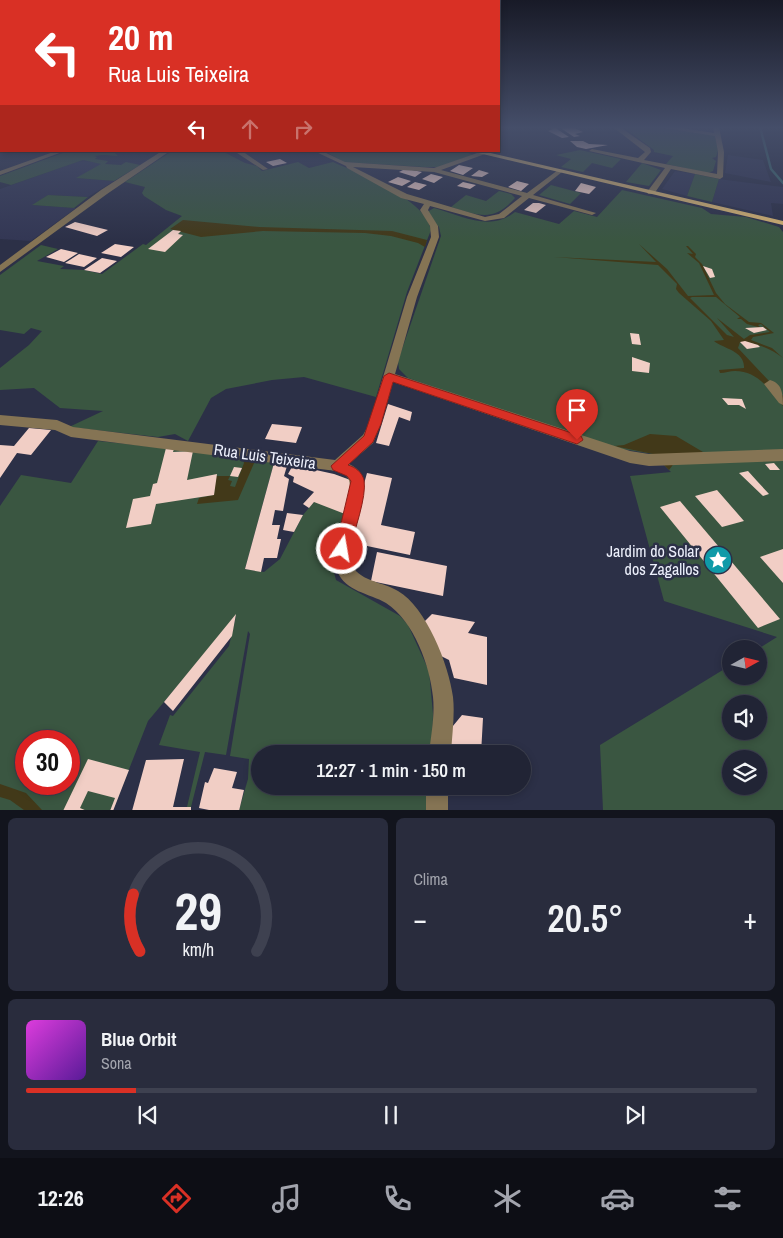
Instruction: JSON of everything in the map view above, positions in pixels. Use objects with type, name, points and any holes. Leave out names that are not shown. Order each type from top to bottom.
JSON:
[{"type":"main road","points":[[533,165],[783,223]]},
{"type":"street","points":[[0,173],[23,165]]},
{"type":"street","points":[[0,269],[104,192],[146,165]]},
{"type":"street","points":[[258,165],[265,169]]},
{"type":"street","points":[[346,165],[404,196],[477,218],[491,220],[501,216],[560,171]]},
{"type":"street","points":[[356,165],[434,170],[592,212]]},
{"type":"street","points":[[434,170],[449,165]]},
{"type":"street","points":[[658,165],[720,177],[720,165]]},
{"type":"street","points":[[652,192],[669,167]]},
{"type":"street","points":[[337,466],[368,439],[375,424],[412,297],[435,237],[434,226],[424,210],[428,203]]},
{"type":"street","points":[[389,376],[630,458],[649,460],[783,455]]},
{"type":"street","points":[[770,384],[783,400]]},
{"type":"street","name":"Rua Luis Teixeira","points":[[0,420],[46,423],[57,425],[72,432],[337,466],[352,472],[357,480],[357,491],[342,549],[344,568],[349,576],[359,583],[394,598],[412,616],[438,672],[443,696],[440,745]]},
{"type":"street","points":[[437,795],[437,810]]},
{"type":"shaded area","points":[[69,165],[101,165],[77,178],[114,181],[88,197],[48,195],[33,205],[76,208],[31,241],[0,239],[0,189]]},
{"type":"shaded area","points":[[726,165],[765,165],[771,182],[725,173]]},
{"type":"shaded area","points":[[675,171],[695,174],[687,196],[662,189]]},
{"type":"shaded area","points":[[719,179],[783,187],[783,204],[771,203],[773,216],[712,202]]},
{"type":"green space","points":[[30,165],[69,165],[11,185],[0,182],[0,176]]},
{"type":"green space","points":[[100,165],[140,165],[114,181],[76,178]]},
{"type":"green space","points":[[151,165],[252,165],[257,166],[262,171],[287,165],[303,165],[309,168],[322,165],[339,165],[390,189],[417,208],[426,219],[431,230],[407,292],[376,397],[304,377],[272,380],[226,389],[211,398],[188,441],[175,434],[158,437],[69,427],[103,411],[60,408],[34,388],[0,390],[0,368],[29,345],[42,331],[31,328],[24,334],[0,330],[0,275],[41,245],[58,249],[37,261],[64,266],[60,269],[84,270],[102,274],[143,244],[146,245],[182,216],[166,210],[144,196],[142,193],[145,187],[125,182]]},
{"type":"green space","points":[[389,165],[444,165],[424,167]]},
{"type":"green space","points":[[564,165],[590,165],[583,172],[561,167]]},
{"type":"green space","points":[[599,165],[615,165],[612,168]]},
{"type":"green space","points":[[640,165],[647,165],[661,170],[649,186],[626,182]]},
{"type":"green space","points":[[670,165],[715,165],[713,171],[708,173]]},
{"type":"green space","points":[[695,174],[719,179],[712,202],[687,196]]},
{"type":"green space","points":[[551,185],[581,193],[570,204],[539,195]]},
{"type":"green space","points":[[622,190],[702,208],[711,214],[746,217],[779,227],[783,232],[783,810],[603,810],[600,745],[722,670],[722,685],[768,685],[768,643],[777,637],[664,601],[630,476],[671,472],[653,454],[622,449],[574,435],[408,378],[399,369],[398,361],[441,236],[439,227],[427,212],[434,208],[486,222],[506,218],[515,212],[559,224],[574,211],[597,217]]},
{"type":"green space","points":[[499,191],[511,194],[515,198],[500,211],[492,214],[478,214],[451,207],[466,195],[486,201]]},
{"type":"green space","points":[[48,195],[88,197],[74,208],[32,205]]},
{"type":"green space","points":[[98,441],[240,456],[274,463],[245,569],[264,572],[280,559],[303,515],[334,474],[353,481],[331,561],[336,580],[400,616],[408,625],[429,671],[433,714],[432,745],[251,745],[251,795],[429,795],[428,810],[239,810],[248,779],[249,759],[230,756],[250,634],[248,631],[226,755],[205,752],[191,807],[187,807],[200,752],[159,745],[170,715],[173,716],[229,646],[236,616],[148,721],[113,810],[0,810],[0,506],[21,475],[71,483]]},
{"type":"sand","points":[[183,220],[259,227],[392,231],[427,240],[425,247],[418,243],[391,236],[365,233],[263,231],[201,237],[170,229]]},
{"type":"sand","points":[[639,244],[667,269],[688,296],[714,295],[699,263],[687,253],[693,254],[686,246],[688,246],[696,254],[695,257],[702,264],[716,293],[725,304],[749,322],[761,323],[774,333],[753,337],[751,340],[772,348],[783,358],[756,344],[740,342],[738,348],[783,396],[783,406],[763,382],[750,374],[735,371],[720,373],[719,370],[744,368],[741,358],[738,354],[714,341],[724,340],[711,321],[679,293],[676,289],[677,284],[658,265],[554,257],[656,262]],"holes":[[[716,297],[740,317],[737,319],[758,327],[761,324],[770,332],[750,335],[744,339],[717,318],[734,337],[727,335],[690,298]]]},
{"type":"sand","points":[[650,434],[676,436],[703,452],[675,462],[669,470],[653,454],[614,446],[624,445]]},
{"type":"sand","points":[[243,458],[255,461],[238,500],[197,504],[199,498],[214,495],[216,476],[230,476],[228,480],[232,481],[230,486],[235,487],[244,463]]},
{"type":"sand","points":[[0,784],[15,789],[15,795],[28,795],[42,810],[24,810],[10,800],[0,797]]},
{"type":"building","points":[[459,165],[473,168],[463,175],[450,171]]},
{"type":"building","points":[[403,170],[422,172],[415,177],[399,172]]},
{"type":"building","points":[[479,170],[489,173],[482,177],[471,176]]},
{"type":"building","points":[[431,174],[443,177],[434,183],[422,179]]},
{"type":"building","points":[[398,177],[411,181],[402,186],[388,182]]},
{"type":"building","points":[[517,181],[529,184],[521,191],[508,187]]},
{"type":"building","points":[[415,182],[427,185],[419,190],[407,187]]},
{"type":"building","points":[[463,182],[476,185],[470,189],[457,186]]},
{"type":"building","points":[[581,183],[596,187],[589,194],[575,191]]},
{"type":"building","points":[[533,203],[546,205],[536,213],[524,210]]},
{"type":"building","points":[[75,222],[108,230],[97,236],[65,227]]},
{"type":"building","points":[[173,230],[181,231],[178,234],[183,235],[165,252],[148,249]]},
{"type":"building","points":[[115,244],[134,247],[121,257],[101,253]]},
{"type":"building","points":[[61,249],[78,253],[64,262],[46,257]]},
{"type":"building","points":[[79,254],[97,258],[84,267],[65,263]]},
{"type":"building","points":[[102,258],[117,261],[100,273],[84,270]]},
{"type":"building","points":[[703,266],[712,269],[715,277],[710,278]]},
{"type":"building","points":[[763,327],[767,330],[754,333],[745,328]]},
{"type":"building","points":[[630,333],[639,334],[641,345],[632,344]]},
{"type":"building","points":[[745,341],[760,347],[747,349],[740,342]]},
{"type":"building","points":[[632,357],[650,363],[649,373],[632,371]]},
{"type":"building","points":[[722,398],[742,399],[746,409],[739,405],[728,405]]},
{"type":"building","points":[[388,404],[412,412],[410,421],[399,417],[389,446],[376,443]]},
{"type":"building","points":[[272,424],[302,427],[296,443],[265,439]]},
{"type":"building","points":[[29,428],[51,430],[31,455],[17,453],[0,478],[0,445],[14,446]]},
{"type":"building","points":[[166,448],[174,449],[173,452],[193,451],[187,480],[217,474],[214,495],[156,504],[151,524],[126,528],[133,499],[150,496],[153,484],[157,483]]},
{"type":"building","points":[[274,463],[287,466],[284,476],[289,479],[283,511],[275,510],[272,525],[280,525],[277,539],[281,539],[277,558],[264,558],[261,572],[245,569]]},
{"type":"building","points":[[774,463],[780,470],[770,470],[765,464]]},
{"type":"building","points":[[293,465],[334,474],[353,481],[345,514],[314,502],[309,508],[303,504],[314,492],[293,482],[294,477],[288,474]]},
{"type":"building","points":[[234,467],[242,468],[238,477],[230,476]]},
{"type":"building","points":[[748,471],[769,494],[763,496],[739,473]]},
{"type":"building","points":[[367,473],[392,478],[381,525],[415,532],[410,555],[348,542]]},
{"type":"building","points":[[717,490],[744,521],[722,527],[695,496]]},
{"type":"building","points":[[680,501],[780,619],[758,628],[660,507]]},
{"type":"building","points":[[287,513],[303,515],[294,532],[283,530]]},
{"type":"building","points":[[783,549],[783,583],[760,557]]},
{"type":"building","points":[[377,552],[447,566],[443,596],[371,581]]},
{"type":"building","points":[[236,614],[232,636],[173,711],[164,702]]},
{"type":"building","points":[[432,614],[475,622],[468,633],[487,637],[487,685],[454,678],[449,660],[435,653],[424,622]]},
{"type":"building","points":[[462,715],[483,718],[482,745],[447,745],[448,732]]},
{"type":"building","points":[[88,759],[129,770],[113,810],[110,810],[115,798],[88,791],[80,808],[85,810],[63,810],[71,795],[80,795],[80,776]]},
{"type":"building","points":[[184,759],[173,807],[191,807],[191,810],[132,810],[146,760]]},
{"type":"building","points":[[214,768],[237,772],[232,788],[244,790],[239,810],[209,810],[199,808],[205,782],[208,783]]},
{"type":"waterway","points":[[770,165],[771,169],[783,183]]},
{"type":"place","name":"Jardim do Solar dos Zagallos","points":[[718,560]]},
{"type":"route","points":[[342,549],[357,491],[357,480],[352,472],[337,466],[358,450],[368,439],[375,424],[389,376],[577,440]]}]
